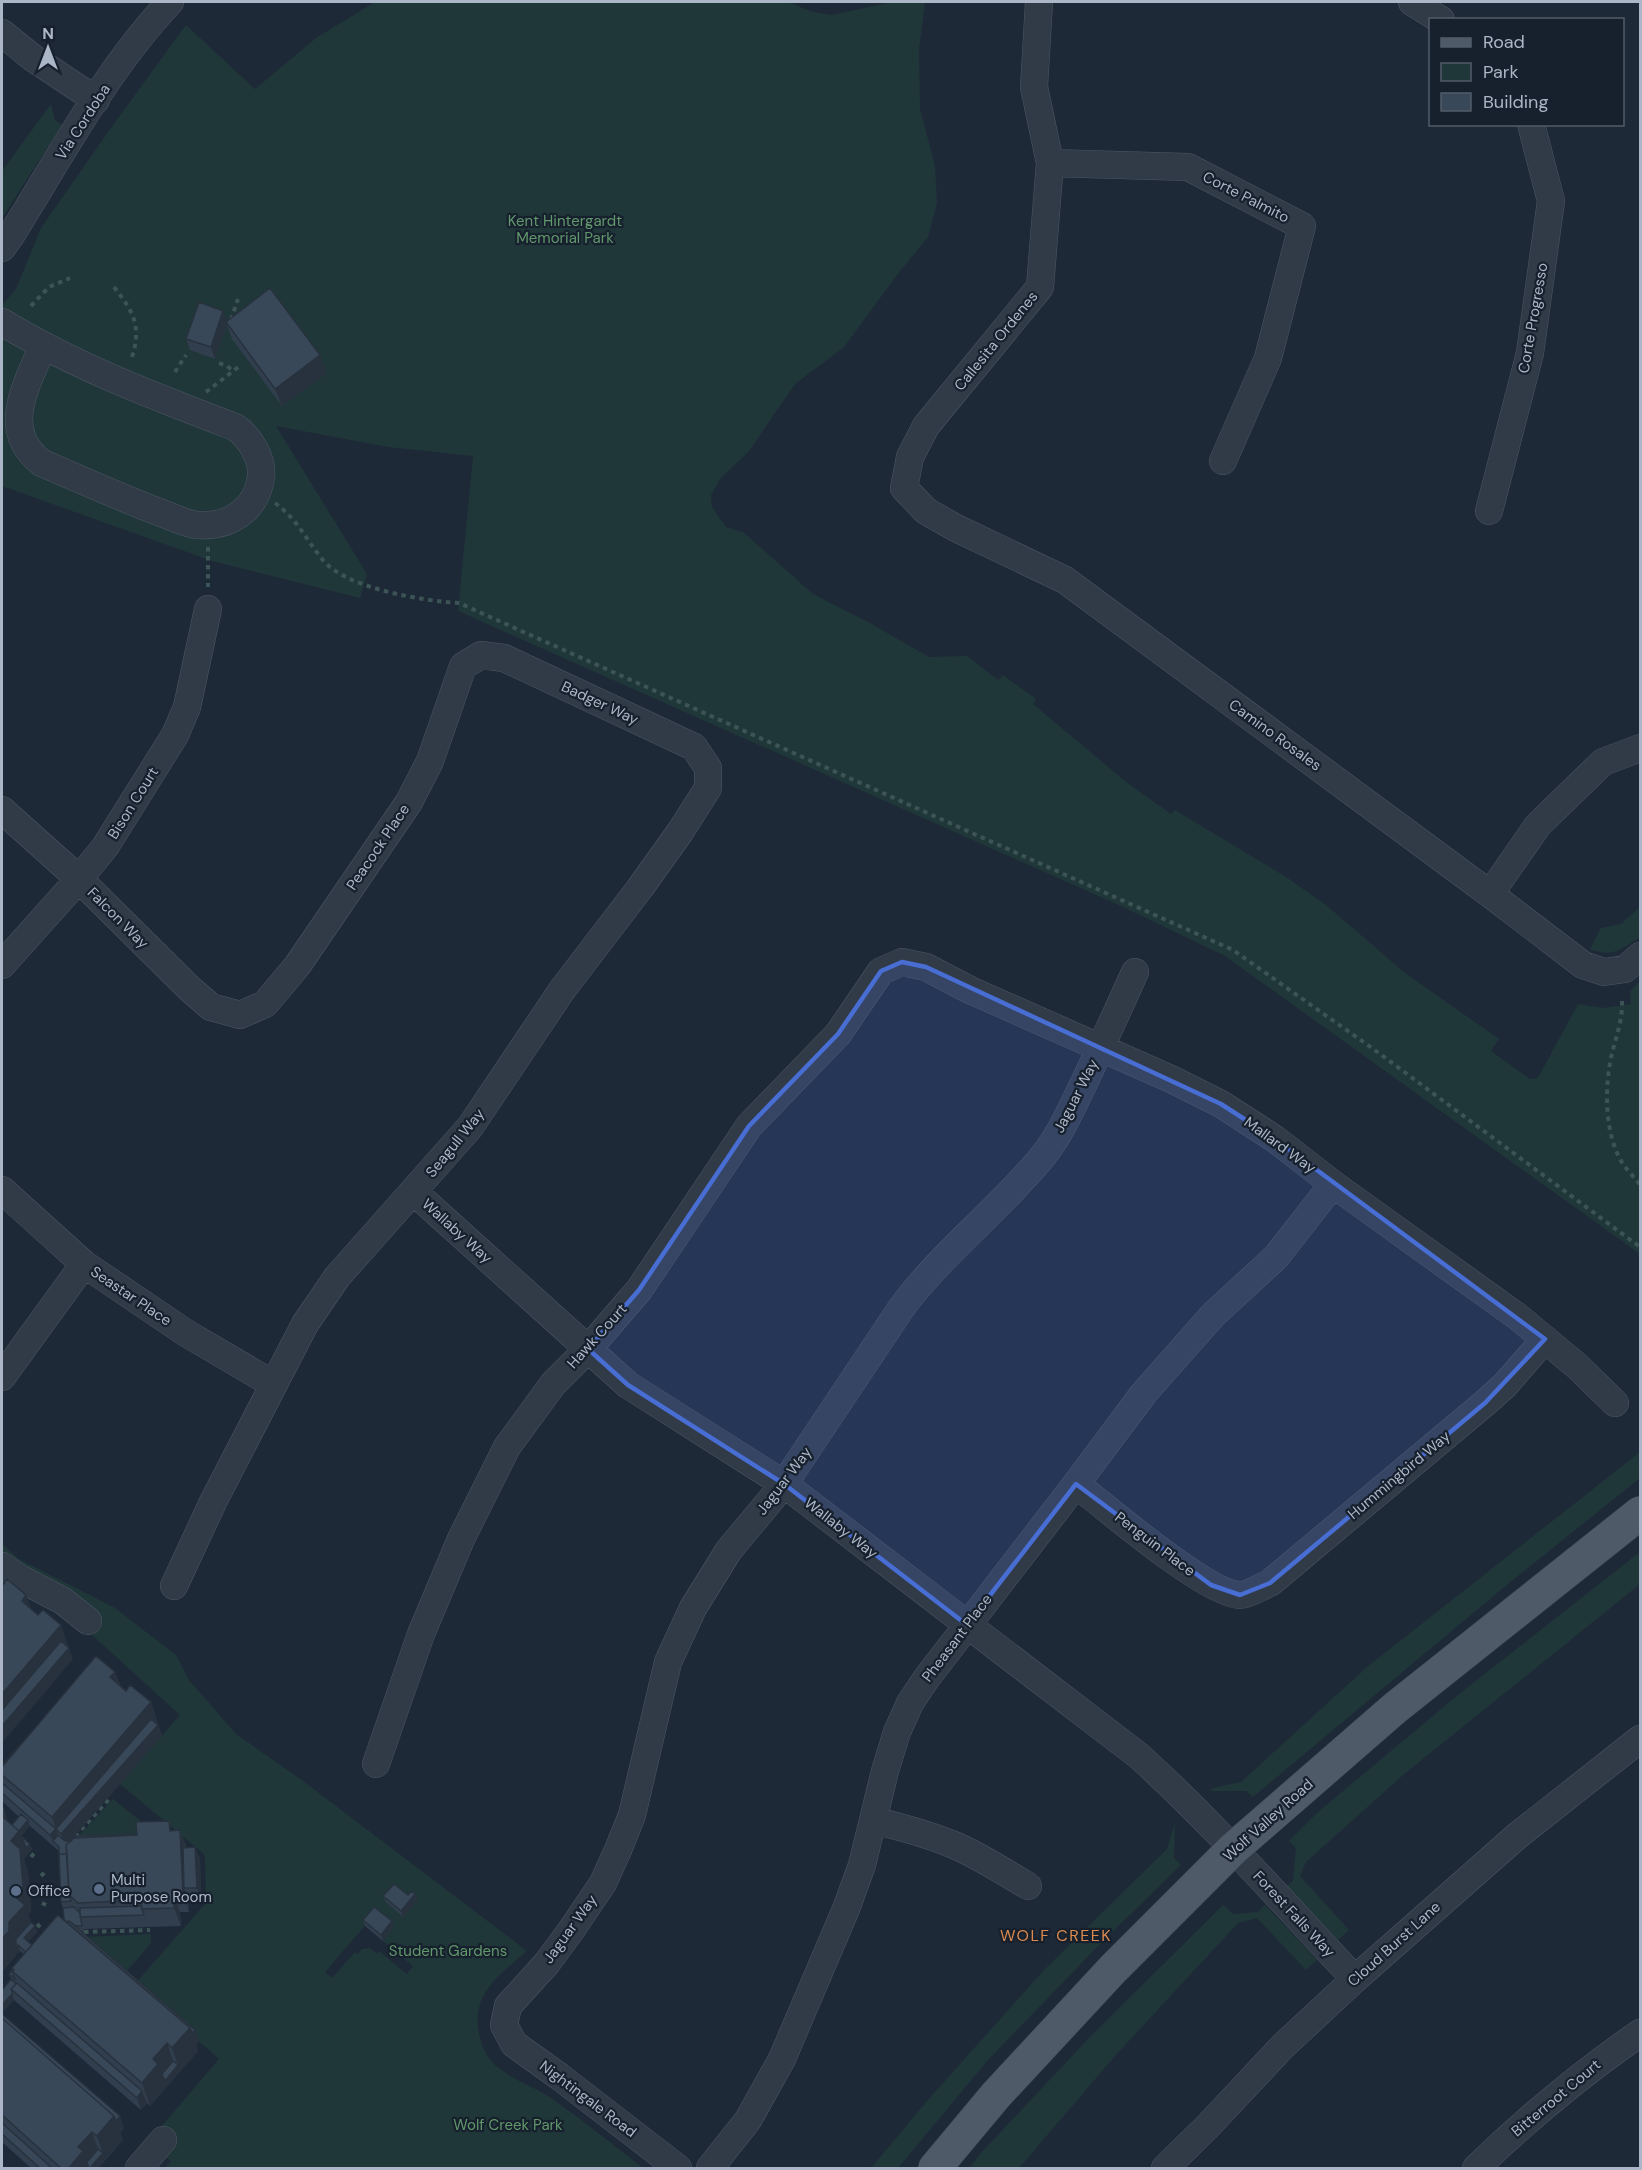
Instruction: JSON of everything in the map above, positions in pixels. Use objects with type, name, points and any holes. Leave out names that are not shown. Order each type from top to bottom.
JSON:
[{"type":"main road","name":"Wolf Valley Road","points":[[935,2169],[996,2095],[1113,1969],[1233,1849],[1395,1708],[1641,1513]]},
{"type":"street","name":"Via Cordoba","points":[[2,248],[96,100],[144,30],[170,2]]},
{"type":"street","name":"Callesita Ordenes","points":[[904,488],[910,457],[926,426],[1040,287],[1050,163],[1034,87],[1039,2]]},
{"type":"street","points":[[1412,2],[1439,18]]},
{"type":"street","points":[[2,33],[33,58],[96,100]]},
{"type":"street","name":"Corte Progresso","points":[[1489,511],[1530,353],[1551,201],[1532,126]]},
{"type":"street","name":"Corte Palmito","points":[[1050,163],[1188,167],[1302,226],[1268,358],[1223,461]]},
{"type":"street","points":[[2,322],[43,346],[243,432],[260,462],[261,476],[252,503],[228,521],[196,525],[148,508],[30,456],[18,438],[14,424],[15,411],[43,346]]},
{"type":"street","name":"Camino Rosales","points":[[904,488],[926,511],[956,528],[1065,580],[1583,965],[1604,972],[1625,969],[1641,956]]},
{"type":"street","name":"Bison Court","points":[[2,965],[105,847],[175,735],[187,707],[208,609]]},
{"type":"street","name":"Badger Way","points":[[481,655],[504,658],[694,747],[708,768]]},
{"type":"street","name":"Peacock Place","points":[[240,1015],[265,1004],[297,966],[409,802],[430,761],[463,666],[481,655]]},
{"type":"street","points":[[1490,894],[1538,825],[1603,762],[1641,748]]},
{"type":"street","name":"Seagull Way","points":[[174,1586],[213,1502],[305,1324],[337,1278],[470,1127],[562,990],[680,832],[708,788],[708,768]]},
{"type":"street","name":"Falcon Way","points":[[2,810],[79,879],[197,995],[211,1007],[240,1015]]},
{"type":"street","name":"Mallard Way","points":[[902,962],[926,967],[970,990],[1171,1079],[1221,1104],[1275,1139],[1333,1184],[1518,1317],[1577,1366],[1615,1403]]},
{"type":"street","name":"Hawk Court","points":[[376,1764],[421,1634],[461,1539],[507,1447],[553,1384],[588,1349],[639,1290],[749,1126],[838,1034],[881,971],[902,962]]},
{"type":"street","name":"Jaguar Way","points":[[504,2025],[508,2006],[547,1963],[572,1929],[603,1883],[618,1850],[632,1815],[668,1662],[693,1608],[729,1551],[784,1484],[918,1285],[1006,1196],[1042,1156],[1060,1131],[1135,972]]},
{"type":"street","name":"Pheasant Place","points":[[710,2169],[748,2120],[782,2059],[846,1909],[862,1864],[885,1771],[901,1722],[910,1703],[967,1624],[1076,1485],[1143,1393],[1213,1315],[1276,1257],[1333,1184]]},
{"type":"street","name":"Seastar Place","points":[[2,1190],[84,1264],[186,1333],[273,1384]]},
{"type":"street","name":"Wallaby Way","points":[[414,1192],[628,1384],[784,1484],[1140,1756],[1233,1849]]},
{"type":"street","points":[[2,1377],[84,1264]]},
{"type":"street","name":"Hummingbird Way","points":[[1240,1595],[1270,1583],[1485,1403],[1505,1385],[1545,1339]]},
{"type":"street","name":"Penguin Place","points":[[1076,1485],[1178,1563],[1211,1585],[1240,1595]]},
{"type":"street","points":[[2,1566],[21,1579],[63,1601],[88,1621]]},
{"type":"street","name":"Cloud Burst Lane","points":[[1165,2169],[1282,2046],[1355,1979],[1517,1836],[1641,1739]]},
{"type":"street","points":[[873,1820],[929,1835],[956,1846],[981,1857],[1028,1886]]},
{"type":"street","name":"Forest Falls Way","points":[[1233,1849],[1355,1979]]},
{"type":"street","name":"Nightingale Road","points":[[504,2025],[514,2044],[678,2169]]},
{"type":"street","name":"Bitterroot Court","points":[[1476,2169],[1547,2104],[1608,2055],[1641,2033]]},
{"type":"street","points":[[139,2169],[163,2140]]},
{"type":"path","points":[[31,306],[49,287],[70,278]]},
{"type":"path","points":[[114,287],[126,302],[135,319],[136,339],[132,357]]},
{"type":"path","points":[[231,320],[238,299]]},
{"type":"path","points":[[175,372],[186,355]]},
{"type":"path","points":[[219,363],[233,371]]},
{"type":"path","points":[[206,392],[241,365]]},
{"type":"path","points":[[258,489],[296,520],[322,560],[349,579],[364,585],[439,602],[459,603],[1233,950],[1371,1048],[1641,1247]]},
{"type":"path","points":[[208,525],[208,609]]},
{"type":"path","points":[[1622,1001],[1619,1030],[1609,1068],[1608,1117],[1614,1145],[1622,1162],[1641,1185]]},
{"type":"path","points":[[66,1846],[111,1797]]},
{"type":"path","points":[[71,1840],[82,1840]]},
{"type":"path","points":[[31,1857],[35,1852]]},
{"type":"path","points":[[41,1876],[47,1870]]},
{"type":"path","points":[[45,1891],[52,1891]]},
{"type":"path","points":[[42,1903],[50,1907]]},
{"type":"path","points":[[36,1924],[41,1928]]},
{"type":"path","points":[[84,1932],[150,1930]]},
{"type":"path","points":[[76,1932],[84,1939]]},
{"type":"highlighted area","points":[[902,962],[926,967],[1221,1104],[1275,1139],[1545,1339],[1485,1403],[1270,1583],[1240,1595],[1211,1585],[1076,1484],[967,1625],[784,1484],[628,1385],[588,1349],[639,1290],[749,1126],[838,1034],[881,971]]},
{"type":"green space","name":"Kent Hintergardt Memorial Park","points":[[375,2],[788,2],[813,12],[832,15],[892,2],[925,2],[919,49],[920,109],[935,166],[937,203],[928,237],[844,347],[795,384],[749,451],[720,479],[711,495],[712,507],[726,527],[743,532],[813,594],[929,657],[967,656],[998,680],[1003,675],[1036,699],[1033,704],[1126,782],[1171,814],[1175,810],[1286,877],[1326,905],[1405,973],[1499,1039],[1491,1051],[1530,1079],[1536,1079],[1540,1074],[1578,1004],[1603,1008],[1631,1004],[1630,991],[1640,981],[1640,1254],[1225,956],[1121,906],[458,611],[473,456],[388,447],[276,426],[367,574],[360,598],[212,561],[2,486],[2,305],[16,289],[41,228],[186,25],[255,89],[316,38]]},
{"type":"green space","points":[[51,104],[55,120],[62,125],[2,218],[2,171]]},
{"type":"green space","points":[[1640,907],[1640,937],[1617,951],[1605,953],[1590,949],[1601,928],[1621,924]]},
{"type":"green space","points":[[1640,1452],[1640,1478],[1503,1588],[1253,1797],[1246,1791],[1210,1791],[1213,1788],[1241,1782],[1367,1667]]},
{"type":"green space","points":[[2,1544],[19,1559],[115,1608],[176,1655],[188,1679],[236,1734],[303,1781],[527,1951],[496,1978],[482,1998],[478,2023],[485,2051],[492,2062],[505,2073],[551,2098],[643,2168],[165,2168],[171,2161],[164,2155],[155,2134],[219,2059],[134,1985],[206,1903],[205,1859],[204,1854],[120,1784],[180,1715],[2,1553]],"holes":[[[376,1913],[394,1927],[383,1941],[413,1966],[407,1974],[379,1951],[377,1954],[370,1948],[362,1949],[358,1954],[355,1952],[332,1978],[325,1972]]]},
{"type":"green space","points":[[1640,1552],[1640,1584],[1403,1775],[1306,1862],[1300,1876],[1349,1930],[1338,1940],[1287,1886],[1293,1881],[1296,1848],[1289,1841],[1318,1812],[1463,1691]]},
{"type":"green space","points":[[113,1799],[143,1823],[144,1834],[77,1838]]},
{"type":"green space","points":[[1175,1823],[1174,1858],[1181,1865],[1101,1943],[987,2061],[898,2168],[871,2168],[927,2101],[1044,1970],[1167,1849]]},
{"type":"green space","points":[[1223,1905],[1233,1914],[1258,1912],[1265,1905],[1317,1960],[1306,1970],[1257,1918],[1238,1923],[1115,2056],[1019,2168],[969,2168],[1088,2039]]},
{"type":"green space","points":[[151,1934],[151,1943],[126,1972],[85,1937]]},
{"type":"building","points":[[270,288],[320,355],[275,389],[226,322]]},
{"type":"building","points":[[199,302],[223,311],[211,347],[186,339]]},
{"type":"building","points":[[7,1579],[26,1595],[22,1601],[38,1615],[43,1610],[61,1625],[2,1694],[2,1586]]},
{"type":"building","points":[[61,1641],[69,1648],[2,1726],[2,1710]]},
{"type":"building","points":[[96,1656],[115,1672],[110,1677],[126,1691],[130,1685],[151,1702],[52,1817],[2,1775],[2,1767]]},
{"type":"building","points":[[151,1719],[158,1725],[61,1834],[56,1829]]},
{"type":"building","points":[[2,1783],[56,1829],[50,1835],[2,1793]]},
{"type":"building","points":[[2,1807],[4,1818],[19,1831],[11,1841],[20,1849],[23,1888],[14,1896],[25,1905],[9,1922],[9,1931],[2,1939]]},
{"type":"building","points":[[21,1814],[28,1820],[19,1831],[12,1825]]},
{"type":"building","points":[[169,1821],[170,1831],[180,1830],[183,1894],[174,1894],[174,1908],[142,1909],[141,1900],[78,1903],[69,1895],[66,1845],[74,1838],[137,1835],[136,1822]]},
{"type":"building","points":[[58,1835],[65,1841],[71,1841],[66,1845],[67,1854],[59,1854],[59,1847],[53,1841]]},
{"type":"building","points":[[137,1835],[76,1838],[76,1836]]},
{"type":"building","points":[[22,1837],[30,1844],[26,1848]]},
{"type":"building","points":[[195,1847],[197,1888],[184,1888],[183,1848]]},
{"type":"building","points":[[59,1854],[67,1854],[71,1901],[61,1902]]},
{"type":"building","points":[[394,1884],[408,1895],[412,1891],[415,1894],[401,1911],[383,1896]]},
{"type":"building","points":[[141,1906],[144,1915],[80,1917],[80,1908]]},
{"type":"building","points":[[74,1907],[80,1913],[82,1926],[76,1926],[64,1919],[63,1908]]},
{"type":"building","points":[[374,1907],[392,1921],[381,1935],[363,1920]]},
{"type":"building","points":[[57,1916],[190,2028],[172,2048],[167,2043],[153,2059],[158,2064],[142,2083],[12,1971],[14,1970],[12,1968]]},
{"type":"building","points":[[69,1921],[195,2030],[192,2033],[190,2028],[67,1922]]},
{"type":"building","points":[[31,1922],[35,1926],[24,1938],[32,1945],[26,1952],[18,1945],[16,1947],[16,1939]]},
{"type":"building","points":[[11,1979],[16,1984],[11,1989],[13,1995],[2,2005],[2,1990]]},
{"type":"building","points":[[17,1983],[142,2091],[137,2098],[11,1989]]},
{"type":"building","points":[[2,2014],[120,2116],[116,2121],[114,2116],[2,2018]]},
{"type":"building","points":[[2,2018],[114,2116],[97,2136],[92,2132],[78,2147],[83,2151],[68,2169],[62,2169],[2,2115]]},
{"type":"building","points":[[173,2061],[178,2065],[165,2081],[162,2074]]},
{"type":"building","points":[[2,2123],[53,2169],[41,2169],[2,2134]]},
{"type":"building","points":[[98,2149],[103,2153],[89,2169],[87,2162]]},
{"type":"place","name":"Multi Purpose Room","points":[[99,1889]]},
{"type":"place","name":"Office","points":[[16,1891]]},
{"type":"district","name":"WOLF CREEK","points":[[1056,1935]]},
{"type":"park label","name":"Student Gardens","points":[[448,1951]]},
{"type":"park label","name":"Wolf Creek Park","points":[[508,2125]]}]
